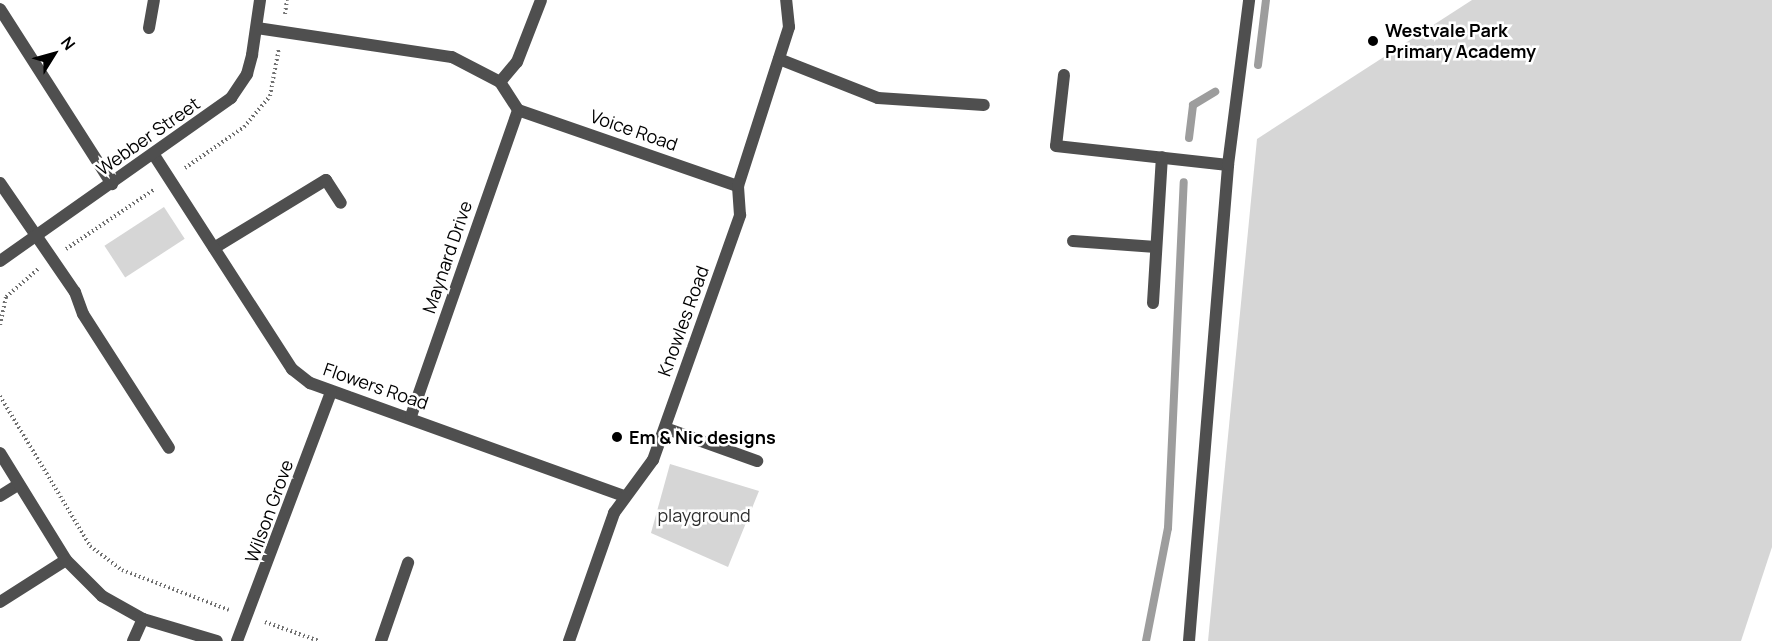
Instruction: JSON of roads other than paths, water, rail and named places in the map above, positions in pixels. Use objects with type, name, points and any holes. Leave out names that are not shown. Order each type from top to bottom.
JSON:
[{"type":"street","points":[[149,28],[154,0]]},
{"type":"street","name":"Webber Street","points":[[0,261],[154,155],[231,98],[247,74],[257,28],[260,0]]},
{"type":"street","points":[[500,82],[517,62],[541,0]]},
{"type":"street","name":"Knowles Road","points":[[569,641],[614,513],[624,496],[653,460],[740,215],[738,186],[789,27],[786,0]]},
{"type":"street","points":[[1189,641],[1228,165],[1249,0]]},
{"type":"street","points":[[0,9],[112,184]]},
{"type":"street","points":[[257,28],[452,57],[500,82],[518,110]]},
{"type":"street","points":[[779,59],[878,98],[984,105]]},
{"type":"street","points":[[1064,75],[1056,146],[1228,165]]},
{"type":"street","name":"Voice Road","points":[[518,110],[738,186]]},
{"type":"street","name":"Maynard Drive","points":[[411,416],[518,110]]},
{"type":"street","name":"Flowers Road","points":[[154,155],[292,369],[310,383],[331,392],[411,416],[624,496]]},
{"type":"street","points":[[1153,303],[1162,157]]},
{"type":"street","points":[[214,248],[326,180],[341,203]]},
{"type":"street","points":[[0,183],[36,235],[169,448]]},
{"type":"street","points":[[1074,241],[1156,247]]},
{"type":"street","name":"Wilson Grove","points":[[237,641],[331,392]]},
{"type":"street","points":[[664,428],[757,461]]},
{"type":"street","points":[[0,453],[66,560],[102,596],[143,619],[217,641]]},
{"type":"street","points":[[0,496],[19,484]]},
{"type":"street","points":[[0,602],[66,560]]},
{"type":"street","points":[[381,641],[408,563]]},
{"type":"street","points":[[132,641],[143,619]]},
{"type":"waterway","points":[[1258,65],[1266,0]]},
{"type":"waterway","points":[[1189,138],[1193,105],[1215,92]]},
{"type":"waterway","points":[[1146,641],[1168,528],[1184,182]]},
{"type":"place","name":"Westvale Park Primary Academy","points":[[1373,41]]},
{"type":"place","name":"Em & Nic designs","points":[[617,437]]},
{"type":"park label","name":"playground","points":[[704,515]]}]
